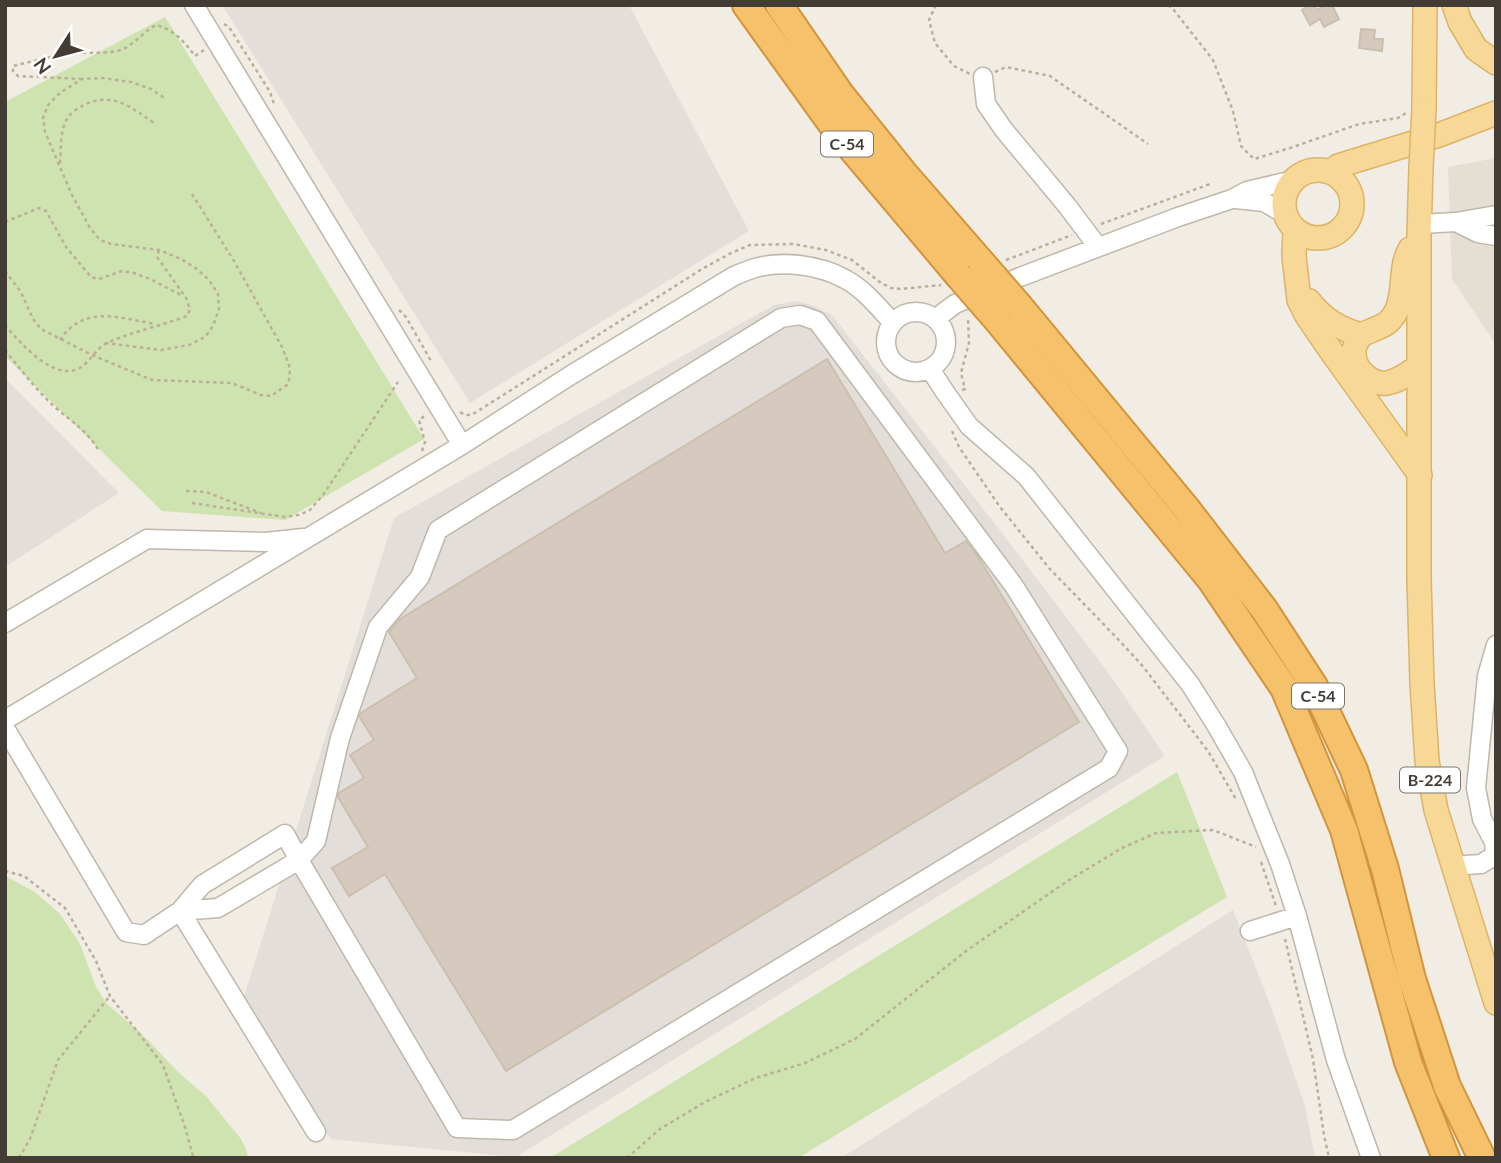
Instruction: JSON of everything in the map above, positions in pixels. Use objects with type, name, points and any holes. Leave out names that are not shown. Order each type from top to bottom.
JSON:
[{"type":"highway","name":"C-54","points":[[746,5],[836,130],[962,273],[998,321],[1211,580],[1284,688],[1344,830],[1408,1062],[1446,1158]]},
{"type":"highway","name":"C-54","points":[[779,5],[841,95],[902,171],[962,273],[1020,307],[1186,508],[1264,609],[1314,686],[1354,770],[1385,869],[1412,979],[1447,1086],[1482,1158]]},
{"type":"main road","name":"B-224","points":[[1425,5],[1418,367],[1421,630],[1427,761],[1436,810],[1496,1003]]},
{"type":"main road","points":[[1454,5],[1476,49],[1496,63]]},
{"type":"main road","points":[[1331,172],[1338,166],[1439,135],[1496,113]]},
{"type":"main road","points":[[1350,192],[1377,154]]},
{"type":"main road","points":[[1289,219],[1303,234],[1312,238],[1333,235],[1348,221],[1352,202],[1350,192],[1339,177],[1321,170],[1302,174],[1288,189],[1284,198],[1298,300],[1420,475]]},
{"type":"main road","points":[[1418,367],[1397,380],[1385,383],[1372,381],[1356,363],[1354,351],[1361,335],[1386,324],[1396,313],[1401,298],[1405,257],[1419,229]]},
{"type":"main road","points":[[1296,276],[1313,246],[1323,238]]},
{"type":"main road","points":[[1296,276],[1317,311],[1344,330],[1361,335]]},
{"type":"street","points":[[194,5],[462,445]]},
{"type":"street","points":[[983,77],[986,104],[1098,247]]},
{"type":"street","points":[[936,319],[955,304],[1098,247],[1232,199],[1247,191],[1294,180]]},
{"type":"street","points":[[1232,199],[1264,202],[1289,219]]},
{"type":"street","points":[[1419,229],[1496,215]]},
{"type":"street","points":[[1456,222],[1478,233],[1496,236]]},
{"type":"street","points":[[5,720],[462,445],[734,276],[757,267],[782,265],[826,270],[847,280],[871,299],[892,323]]},
{"type":"street","points":[[918,312],[936,319],[946,335],[944,355],[930,369],[921,372],[901,368],[893,361],[886,342],[892,323],[908,313],[918,312]]},
{"type":"street","points":[[5,728],[126,932],[144,935],[180,911],[202,885],[285,834],[299,860],[457,1128],[513,1130],[1108,768],[1118,751],[1014,586],[817,321],[800,315],[781,318],[438,530],[421,577],[378,627],[340,738],[316,841],[299,860],[218,908],[180,911]]},
{"type":"street","points":[[930,369],[970,426],[1026,476],[1190,684],[1243,772],[1280,864],[1289,919],[1371,1158]]},
{"type":"street","points":[[5,623],[147,539],[266,542],[306,538]]},
{"type":"street","points":[[1452,866],[1481,864],[1494,856],[1495,844],[1482,819],[1476,788],[1487,676],[1496,645]]},
{"type":"street","points":[[180,911],[316,1132]]},
{"type":"street","points":[[1250,931],[1289,919]]},
{"type":"path","points":[[936,5],[929,19],[935,43],[954,66],[979,78],[1006,67],[1050,76],[1148,144]]},
{"type":"path","points":[[1168,5],[1174,9],[1213,61],[1233,111],[1241,145],[1254,159],[1359,124],[1398,118],[1424,105]]},
{"type":"path","points":[[221,22],[229,27],[270,92],[273,104]]},
{"type":"path","points":[[166,99],[151,89],[131,82],[103,78],[18,76],[13,71],[13,66],[53,56],[107,53],[124,49],[156,25],[167,28],[182,39],[195,56],[204,50]]},
{"type":"path","points":[[82,79],[60,93],[48,105],[43,118],[45,132],[79,211],[100,240],[111,244],[159,250],[181,259],[197,269],[218,294],[219,309],[213,326],[205,337],[189,345],[161,350],[105,343]]},
{"type":"path","points":[[60,166],[67,119],[78,108],[93,100],[106,99],[124,103],[154,123]]},
{"type":"path","points":[[1007,260],[1210,184]]},
{"type":"path","points":[[5,271],[22,292],[33,319],[41,330],[60,340],[152,380],[232,383],[261,395],[271,396],[287,385],[290,377],[289,365],[282,347],[234,261],[192,194]]},
{"type":"path","points":[[5,222],[39,208],[46,211],[66,247],[91,277],[99,279],[122,271],[134,273],[186,298]]},
{"type":"path","points":[[459,411],[470,416],[702,269],[750,245],[793,244],[826,250],[852,260],[881,284],[891,288],[930,287],[962,273]]},
{"type":"path","points":[[5,325],[38,359],[63,371],[84,365],[105,343],[187,316],[190,309],[186,298],[157,257],[159,250]]},
{"type":"path","points":[[393,304],[406,317],[432,363]]},
{"type":"path","points":[[60,340],[75,324],[102,315],[158,324]]},
{"type":"path","points":[[965,388],[961,373],[969,343],[968,329]]},
{"type":"path","points":[[5,350],[35,387],[91,437],[99,451]]},
{"type":"path","points":[[192,503],[285,517],[309,511],[336,478],[398,382]]},
{"type":"path","points":[[418,456],[425,442],[419,420]]},
{"type":"path","points":[[949,425],[959,447],[1000,508],[1049,568],[1115,636],[1172,703],[1208,751],[1238,805]]},
{"type":"path","points":[[186,491],[206,492],[267,515]]},
{"type":"path","points":[[627,1158],[660,1129],[705,1102],[756,1078],[804,1063],[855,1039],[966,951],[1069,880],[1122,848],[1156,833],[1213,830],[1249,845]]},
{"type":"path","points":[[1252,836],[1256,847]]},
{"type":"path","points":[[1260,859],[1289,919],[1329,1158]]},
{"type":"path","points":[[5,871],[24,876],[65,908],[96,961],[110,996],[163,1065],[193,1156],[196,1158]]},
{"type":"path","points":[[19,1158],[30,1139],[58,1060],[110,996]]},
{"type":"shaded area","points":[[222,5],[629,5],[749,231],[470,403]]},
{"type":"shaded area","points":[[1496,158],[1496,345],[1452,279],[1448,167]]},
{"type":"shaded area","points":[[797,301],[832,315],[1110,675],[1165,756],[516,1157],[331,1139],[241,1006],[394,518],[774,305]]},
{"type":"shaded area","points":[[5,378],[119,493],[5,567]]},
{"type":"shaded area","points":[[1233,910],[1270,1004],[1305,1106],[1315,1158],[841,1158]]},
{"type":"green space","points":[[165,17],[424,439],[285,520],[162,511],[5,356],[5,102]]},
{"type":"green space","points":[[1177,772],[1227,897],[798,1158],[550,1158]]},
{"type":"green space","points":[[5,876],[35,892],[60,914],[80,944],[96,987],[107,1004],[205,1095],[241,1139],[248,1158],[5,1158]]},
{"type":"building","points":[[1314,5],[1317,10],[1332,5],[1339,19],[1324,27],[1320,19],[1310,25],[1302,10]]},
{"type":"building","points":[[1361,29],[1375,30],[1374,39],[1383,39],[1382,51],[1359,48]]},
{"type":"building","points":[[827,359],[945,553],[966,541],[1079,722],[506,1071],[385,874],[349,896],[332,868],[368,847],[338,797],[339,793],[364,778],[350,755],[374,740],[359,716],[417,678],[389,632],[400,619]]}]
